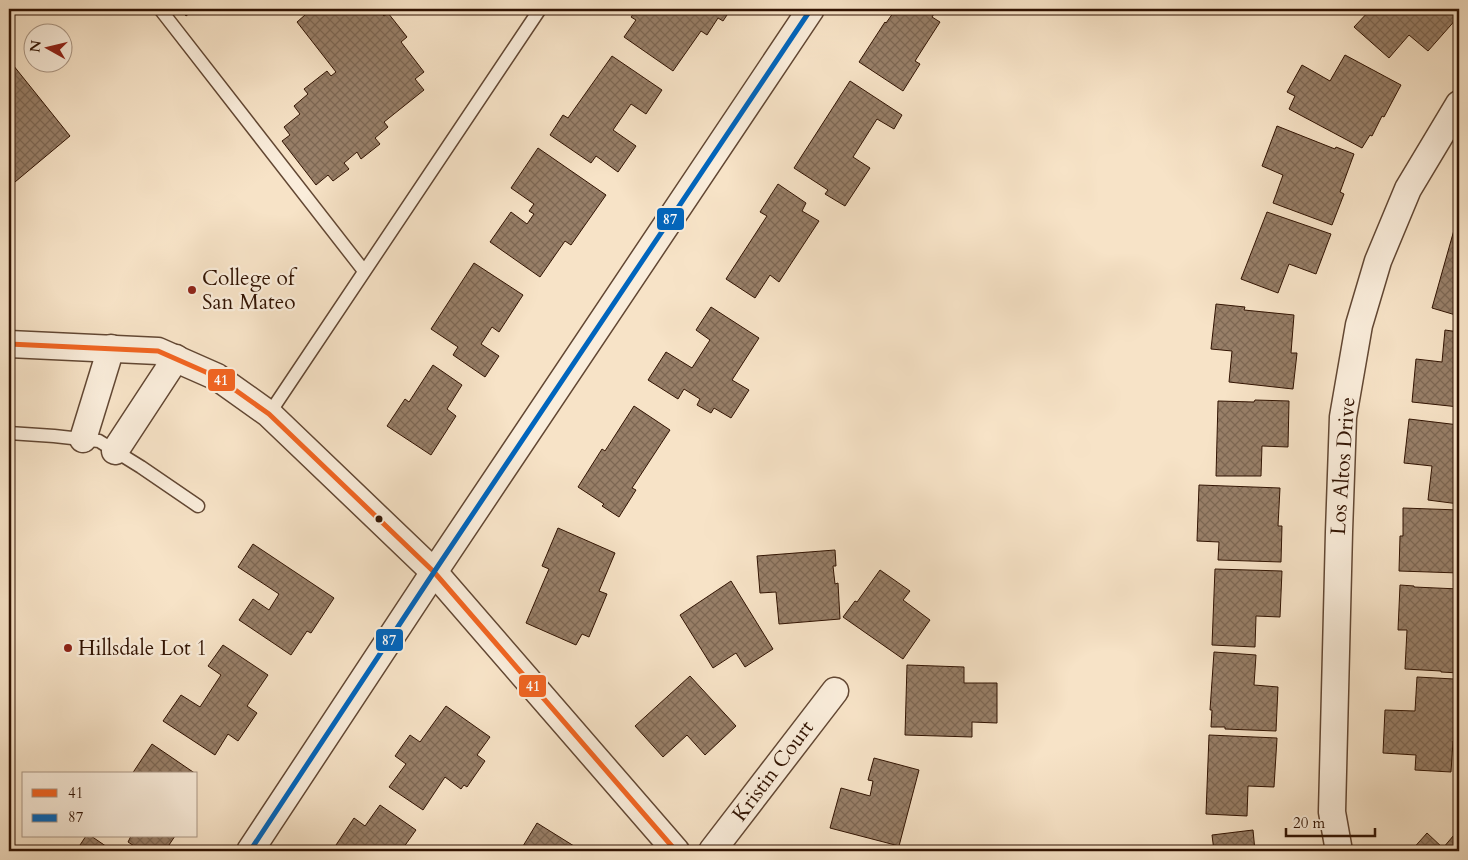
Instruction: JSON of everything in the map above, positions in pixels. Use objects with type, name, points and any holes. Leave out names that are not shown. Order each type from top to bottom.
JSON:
[{"type":"street","points":[[250,851],[434,572],[811,9]]},
{"type":"street","name":"Los Altos Drive","points":[[1339,851],[1332,812],[1343,416],[1359,325],[1378,261],[1408,189],[1459,104]]},
{"type":"street","points":[[9,344],[158,351],[217,377],[269,414],[434,572],[676,851]]},
{"type":"street","points":[[83,439],[111,348]]},
{"type":"street","points":[[115,451],[176,358]]},
{"type":"street","name":"Kristin Court","points":[[712,851],[835,691]]},
{"type":"lane","points":[[160,9],[364,271]]},
{"type":"lane","points":[[269,414],[540,9]]},
{"type":"lane","points":[[9,434],[99,441],[198,506]]},
{"type":"building","points":[[181,9],[195,9],[186,16]]},
{"type":"building","points":[[300,9],[378,9],[384,16],[388,13],[407,37],[401,42],[424,72],[415,79],[424,90],[384,122],[388,127],[375,138],[380,144],[361,159],[357,152],[344,163],[349,169],[333,181],[328,175],[316,185],[282,141],[290,135],[284,127],[300,114],[294,106],[308,94],[304,89],[327,71],[331,76],[336,72],[297,22],[305,15]]},
{"type":"building","points":[[637,9],[731,9],[723,21],[718,18],[707,35],[701,31],[673,71],[624,37],[636,20],[631,17]]},
{"type":"building","points":[[896,9],[937,9],[932,17],[940,22],[915,61],[920,64],[903,91],[859,62],[885,22]]},
{"type":"building","points":[[1371,9],[1448,9],[1458,17],[1428,51],[1409,35],[1389,58],[1354,27]]},
{"type":"building","points":[[1345,55],[1401,85],[1384,117],[1382,116],[1372,136],[1370,135],[1362,148],[1289,109],[1295,96],[1287,92],[1302,65],[1330,81]]},
{"type":"building","points":[[612,56],[662,90],[646,114],[631,104],[613,130],[636,146],[618,172],[596,156],[591,163],[550,135],[563,115],[568,118]]},
{"type":"building","points":[[9,60],[70,136],[9,187]]},
{"type":"building","points":[[850,81],[902,115],[894,129],[877,119],[853,157],[870,168],[845,206],[825,194],[828,190],[794,168]]},
{"type":"building","points":[[1277,126],[1335,149],[1336,147],[1354,154],[1340,192],[1344,194],[1332,225],[1273,203],[1283,175],[1262,166]]},
{"type":"building","points":[[538,148],[606,195],[571,245],[565,241],[540,277],[490,242],[511,212],[527,224],[534,214],[529,211],[534,204],[511,188]]},
{"type":"building","points":[[778,184],[806,203],[802,211],[819,221],[779,282],[770,275],[755,298],[726,279],[767,216],[760,212]]},
{"type":"building","points":[[1267,212],[1331,234],[1316,274],[1289,264],[1278,293],[1241,279]]},
{"type":"building","points":[[1454,230],[1459,232],[1459,316],[1432,308]]},
{"type":"building","points":[[474,263],[523,295],[499,332],[492,327],[481,344],[499,356],[485,377],[453,355],[458,347],[431,329]]},
{"type":"building","points":[[1216,304],[1245,307],[1244,310],[1294,315],[1291,353],[1297,353],[1293,389],[1229,382],[1232,351],[1211,349]]},
{"type":"building","points":[[711,307],[759,338],[732,380],[749,390],[731,418],[714,408],[711,413],[697,405],[700,399],[684,389],[678,399],[648,380],[666,352],[692,368],[710,340],[696,330]]},
{"type":"building","points":[[1445,330],[1459,332],[1459,407],[1412,402],[1416,359],[1442,362]]},
{"type":"building","points":[[433,365],[462,385],[447,409],[456,416],[431,455],[387,426],[405,399],[409,402]]},
{"type":"building","points":[[1255,400],[1289,401],[1288,447],[1262,446],[1261,476],[1216,476],[1218,401],[1254,402]]},
{"type":"building","points":[[634,406],[670,430],[632,488],[636,490],[619,517],[602,506],[604,504],[578,487],[602,449],[605,451]]},
{"type":"building","points":[[1409,419],[1459,425],[1459,504],[1428,500],[1432,466],[1404,463]]},
{"type":"building","points":[[1199,485],[1280,488],[1278,526],[1282,526],[1281,562],[1218,560],[1219,542],[1197,541]]},
{"type":"building","points":[[1403,508],[1459,510],[1459,573],[1399,571],[1400,536],[1403,536]]},
{"type":"building","points":[[558,528],[615,553],[599,591],[607,594],[589,637],[582,634],[576,645],[526,623],[549,569],[542,566]]},
{"type":"building","points":[[253,544],[334,598],[311,633],[307,631],[291,655],[239,620],[253,599],[269,610],[279,594],[238,567]]},
{"type":"building","points":[[835,550],[836,566],[833,566],[835,584],[838,583],[840,619],[779,624],[776,592],[760,593],[757,556]]},
{"type":"building","points":[[1215,569],[1282,571],[1280,617],[1256,616],[1255,647],[1212,645]]},
{"type":"building","points":[[880,570],[910,591],[903,600],[930,620],[903,659],[843,617],[855,601],[857,602]]},
{"type":"building","points":[[731,581],[773,649],[745,667],[736,653],[713,668],[680,615]]},
{"type":"building","points":[[1400,585],[1459,589],[1459,673],[1405,669],[1407,630],[1398,630]]},
{"type":"building","points":[[223,645],[268,675],[247,706],[257,713],[238,741],[228,734],[215,755],[163,721],[181,695],[200,707],[221,675],[208,666]]},
{"type":"building","points":[[1214,652],[1256,655],[1254,685],[1278,687],[1276,731],[1211,727],[1212,710],[1210,710]]},
{"type":"building","points":[[907,665],[964,667],[964,683],[997,683],[997,723],[972,722],[972,737],[905,735]]},
{"type":"building","points":[[690,676],[736,726],[705,755],[687,735],[663,757],[635,726]]},
{"type":"building","points":[[1417,677],[1454,679],[1458,683],[1455,741],[1453,741],[1451,772],[1415,770],[1416,755],[1383,753],[1385,710],[1415,711]]},
{"type":"building","points":[[446,706],[490,737],[477,755],[485,761],[467,787],[464,785],[461,789],[445,777],[423,810],[389,787],[406,764],[395,756],[410,735],[420,742]]},
{"type":"building","points":[[1209,735],[1277,738],[1274,787],[1248,786],[1247,816],[1206,814]]},
{"type":"building","points":[[152,744],[193,772],[133,772]]},
{"type":"building","points":[[874,758],[919,770],[899,846],[830,828],[841,788],[870,796],[873,781],[868,780]]},
{"type":"building","points":[[380,805],[416,830],[401,851],[332,851],[354,818],[365,826]]},
{"type":"building","points":[[537,823],[582,851],[520,851]]},
{"type":"building","points":[[1459,829],[1459,851],[1411,851],[1427,833],[1443,848]]},
{"type":"building","points":[[1253,830],[1255,851],[1214,851],[1212,835]]},
{"type":"building","points":[[85,838],[94,838],[113,851],[76,851]]},
{"type":"building","points":[[130,838],[174,838],[165,851],[142,851],[128,842]]},
{"type":"transit line","name":"87","points":[[250,851],[434,572],[811,9]]},
{"type":"transit line","name":"41","points":[[9,344],[158,351],[217,377],[269,414],[434,572],[676,851]]},
{"type":"place","name":"College of San Mateo","points":[[192,290]]},
{"type":"place","name":"Hillsdale Lot 1","points":[[68,648]]}]
